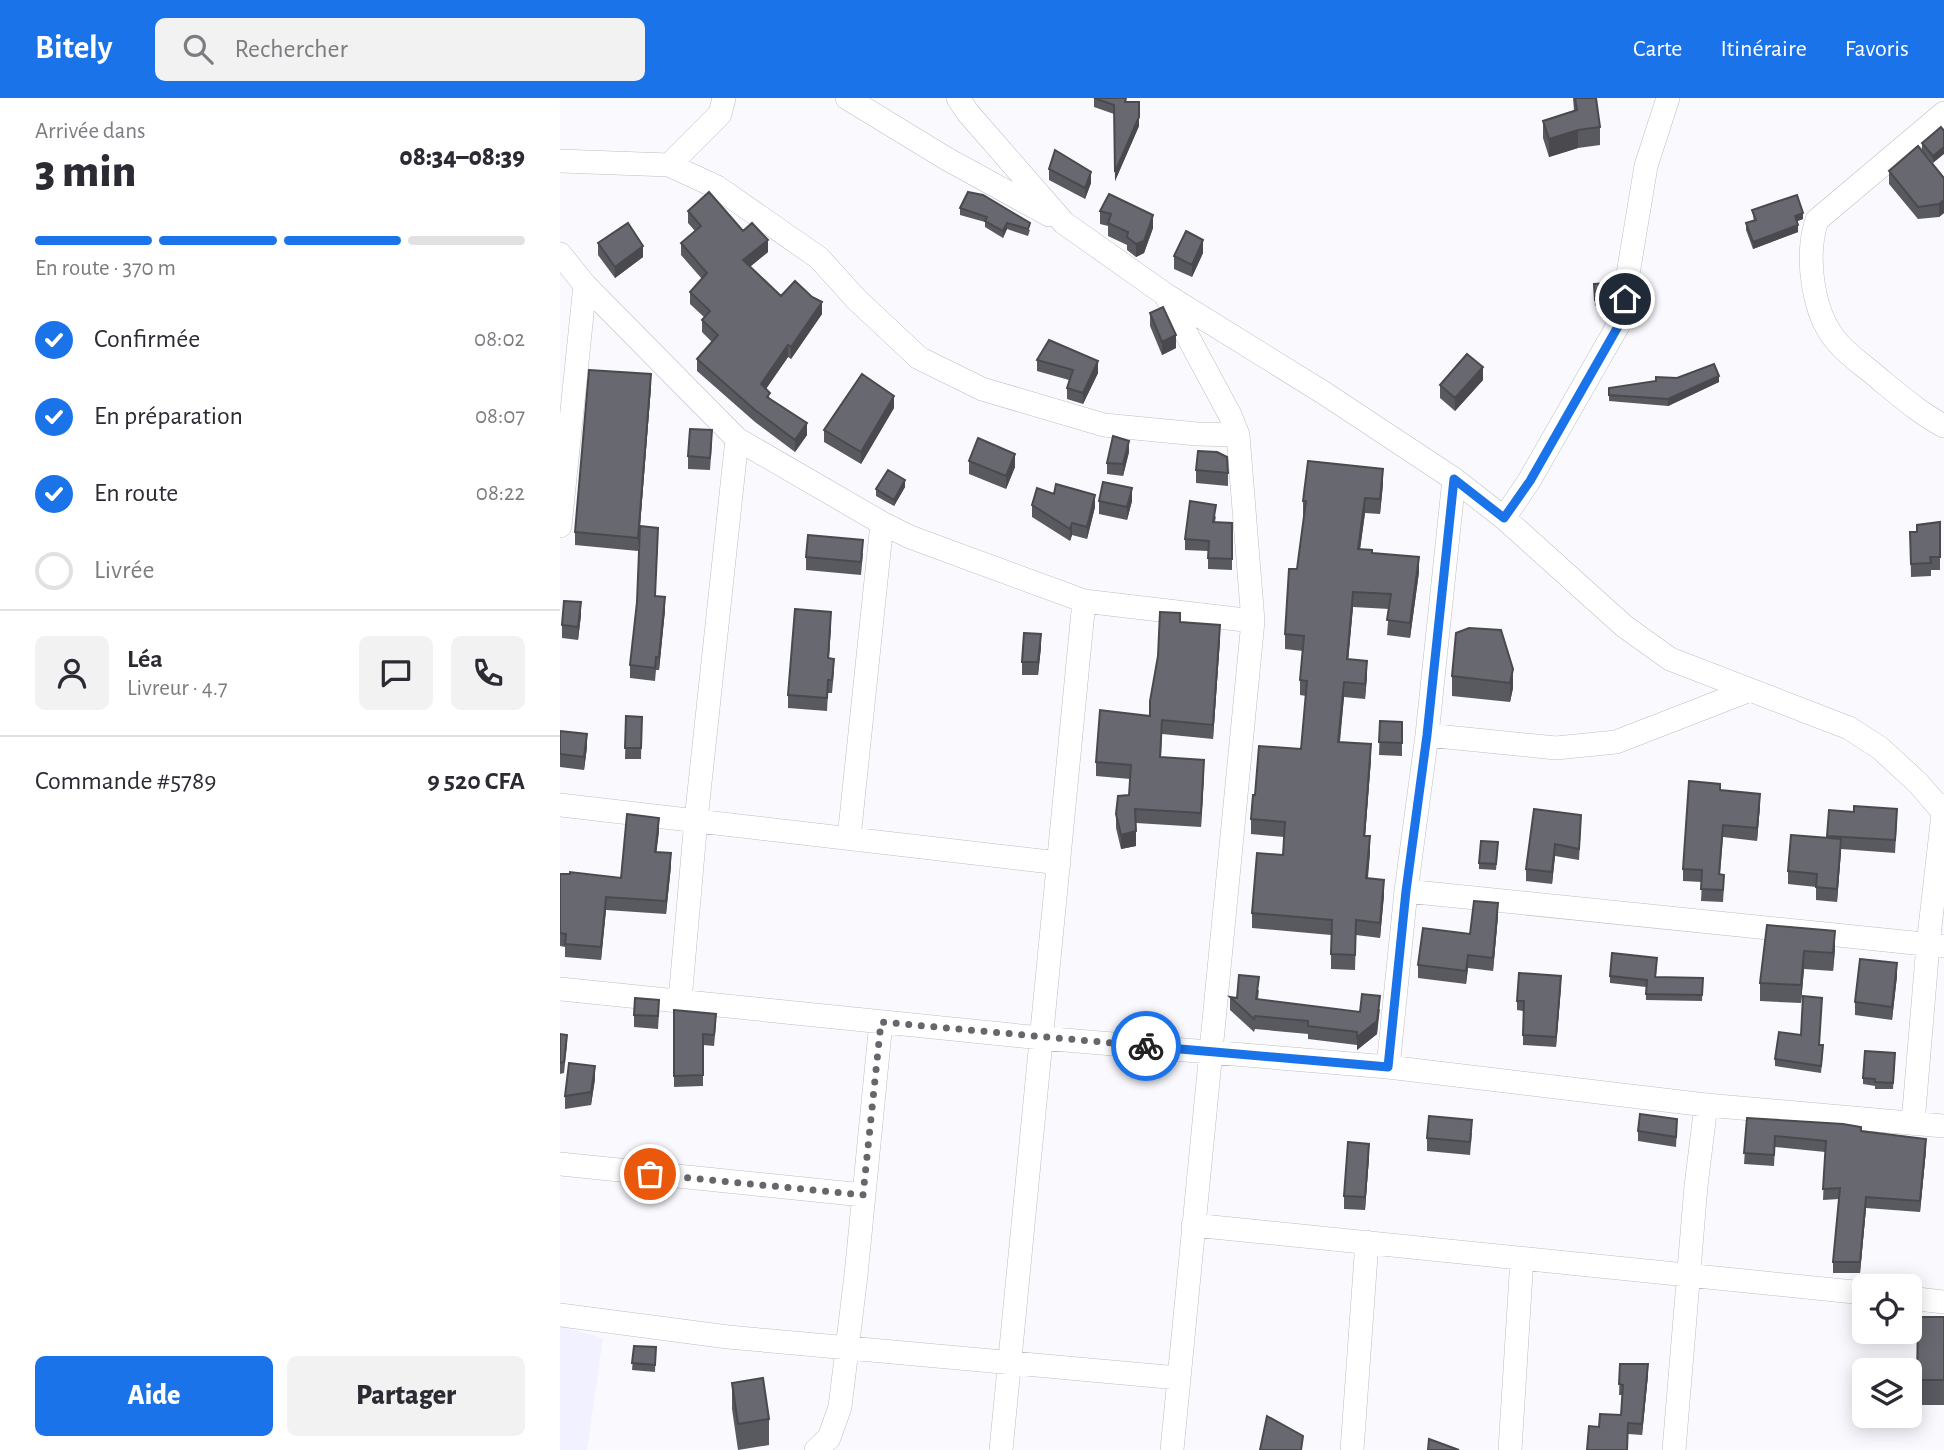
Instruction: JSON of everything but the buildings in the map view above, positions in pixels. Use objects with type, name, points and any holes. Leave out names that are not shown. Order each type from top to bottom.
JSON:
[{"type":"street","points":[[669,165],[720,114],[724,98]]},
{"type":"street","points":[[847,98],[947,159],[1064,223],[1166,295],[1324,393],[1454,479],[1504,518],[1623,626],[1661,653],[1692,669],[1857,733],[1880,748],[1943,812]]},
{"type":"street","points":[[958,98],[1064,223]]},
{"type":"street","points":[[1504,518],[1530,481],[1620,323],[1646,166],[1668,98]]},
{"type":"street","points":[[1944,113],[1817,220],[1811,252],[1818,303],[1837,343],[1923,415],[1944,426]]},
{"type":"street","points":[[560,161],[669,165],[717,187],[819,258],[856,299],[919,358],[982,389],[1104,425],[1238,435]]},
{"type":"street","points":[[560,254],[585,285],[737,439],[882,523],[910,537],[1084,601],[1253,621]]},
{"type":"street","points":[[560,526],[585,285]]},
{"type":"street","points":[[1166,295],[1238,435],[1253,621],[1172,1450]]},
{"type":"street","points":[[680,1000],[696,820],[737,439]]},
{"type":"street","points":[[1388,1067],[1454,479]]},
{"type":"street","points":[[849,838],[882,523]]},
{"type":"street","points":[[1001,1450],[1084,601]]},
{"type":"street","points":[[1427,735],[1556,748],[1616,741],[1750,691]]},
{"type":"street","points":[[560,805],[1059,863]]},
{"type":"street","points":[[1913,1123],[1936,945],[1944,805]]},
{"type":"street","points":[[1406,891],[1936,945]]},
{"type":"street","points":[[560,989],[1041,1038],[1388,1067],[1706,1105],[1944,1126]]},
{"type":"street","points":[[816,1450],[829,1438],[839,1417],[881,1022]]},
{"type":"street","points":[[1674,1450],[1688,1275],[1706,1105]]},
{"type":"street","points":[[560,1164],[863,1195]]},
{"type":"street","points":[[1193,1225],[1852,1292]]},
{"type":"street","points":[[1352,1450],[1367,1242]]},
{"type":"street","points":[[1510,1450],[1522,1258]]},
{"type":"street","points":[[1922,1299],[1944,1302]]},
{"type":"street","points":[[560,1315],[728,1337],[1178,1378]]},
{"type":"shaded area","points":[[560,1326],[603,1338],[587,1450],[560,1450]]},
{"type":"way so far","points":[[650,1174],[863,1195],[881,1022],[1146,1046]]},
{"type":"route","points":[[1146,1046],[1388,1067],[1454,479],[1504,518],[1530,481],[1620,323],[1625,299]]}]
